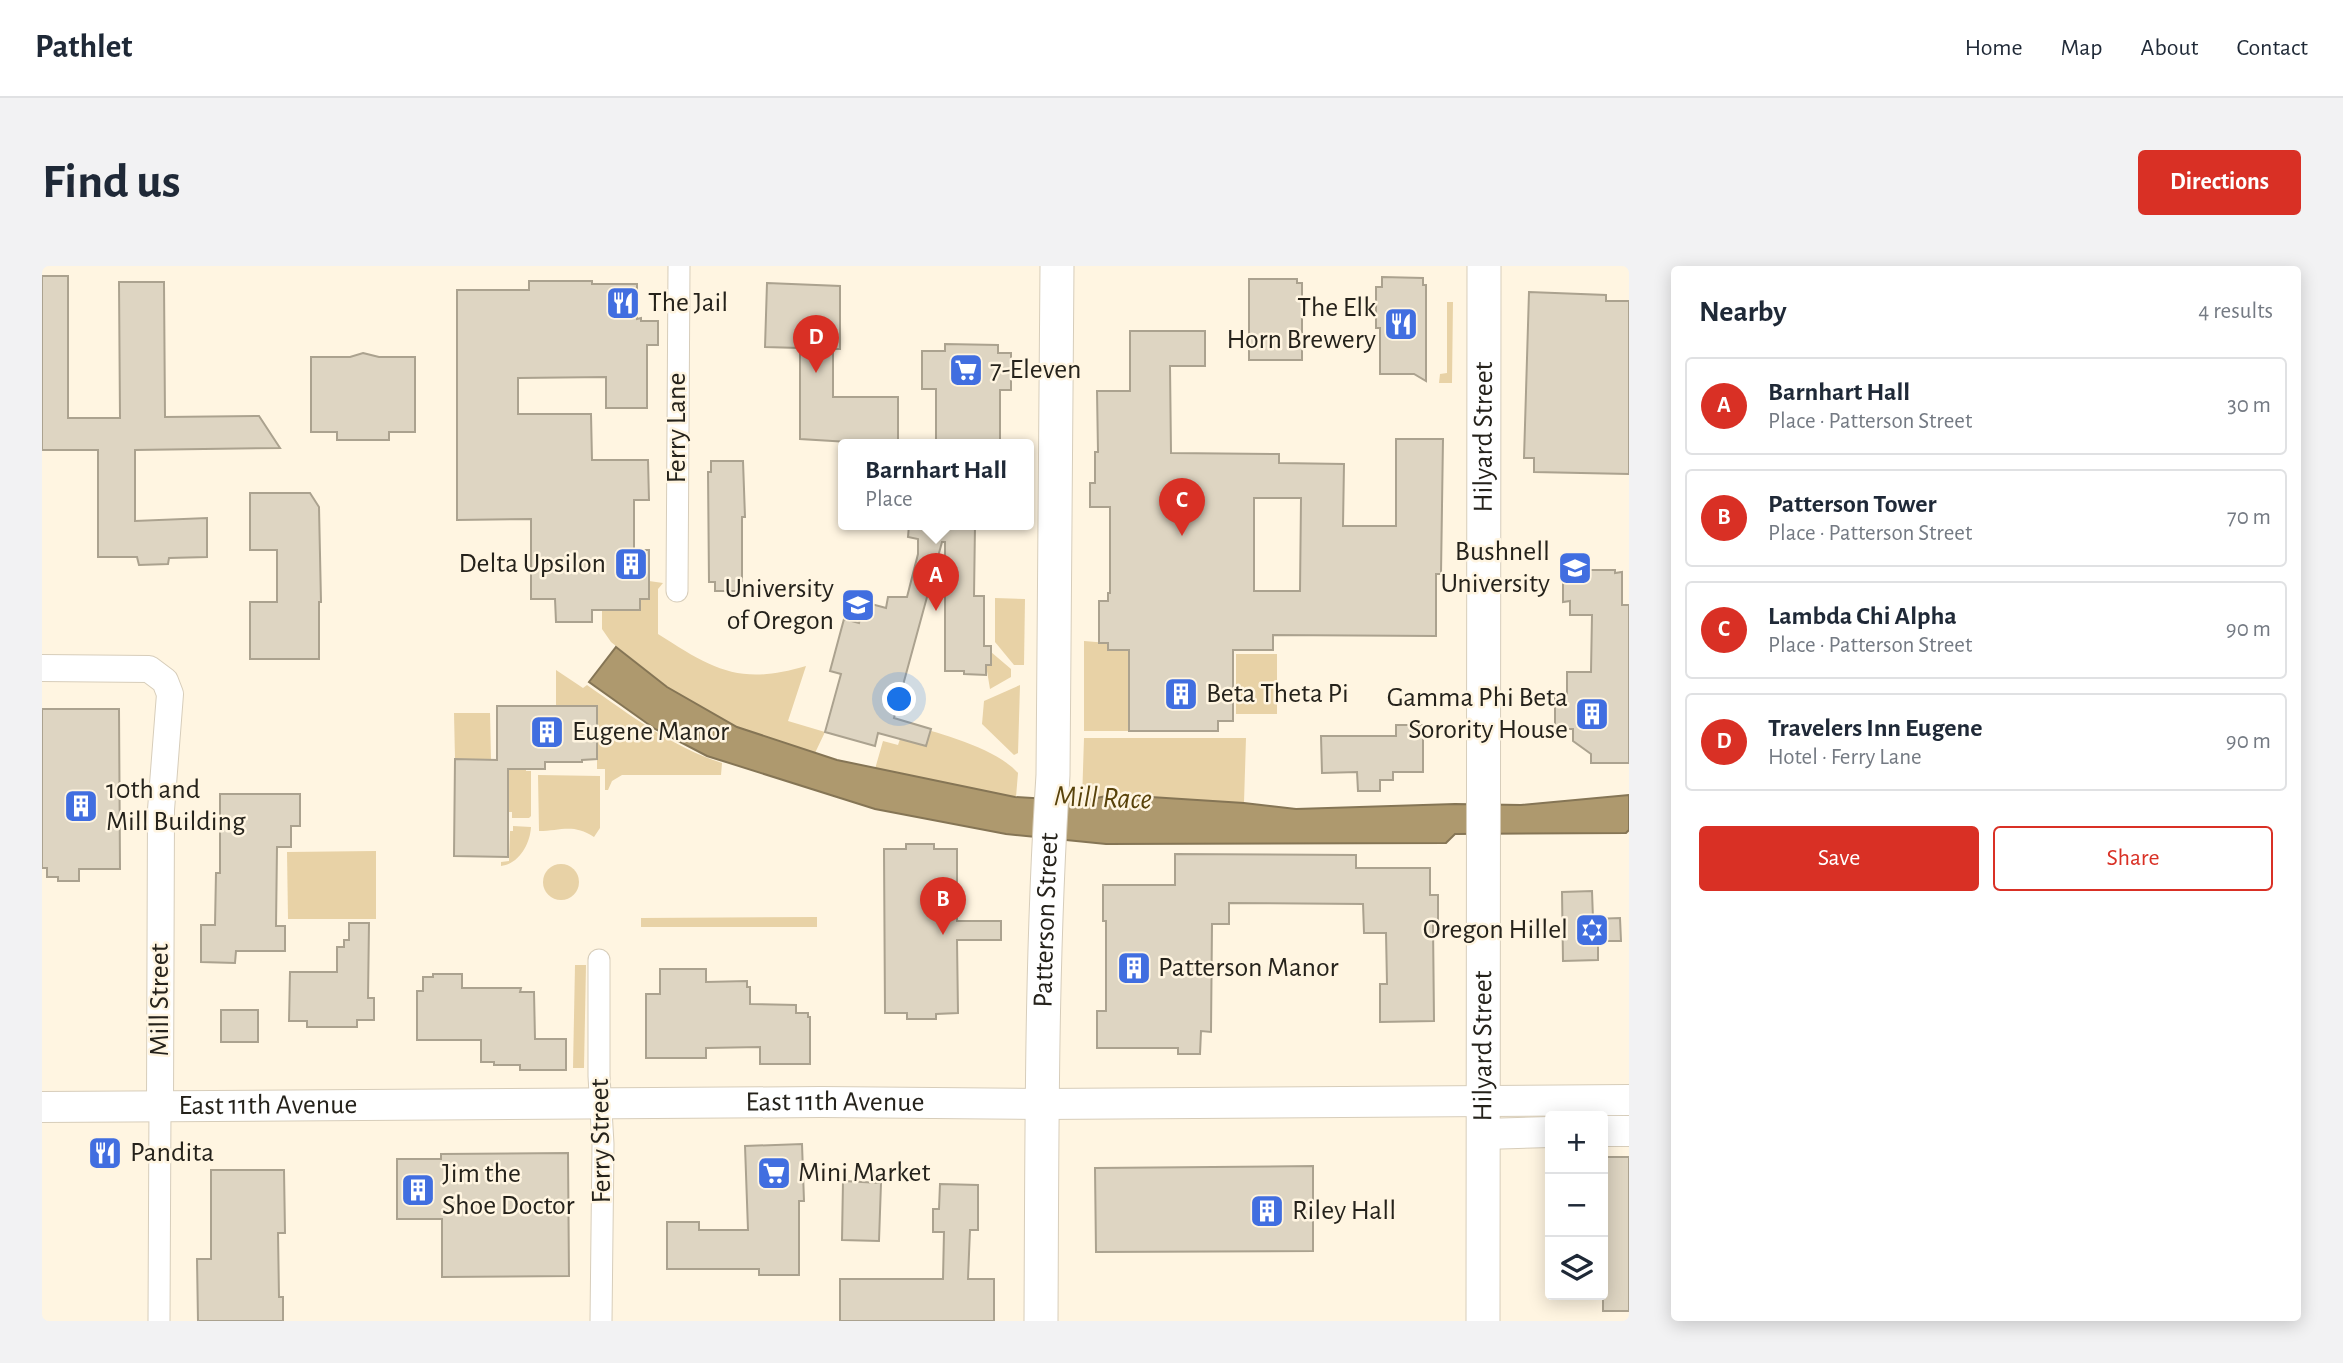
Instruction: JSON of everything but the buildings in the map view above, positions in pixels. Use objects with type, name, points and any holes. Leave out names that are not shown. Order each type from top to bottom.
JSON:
[{"type":"main road","name":"Patterson Street","points":[[1041,1321],[1042,1104],[1048,848],[1053,775],[1057,266]]},
{"type":"main road","name":"Hilyard Street","points":[[1483,1321],[1485,266]]},
{"type":"main road","name":"East 11th Avenue","points":[[42,1107],[1629,1100]]},
{"type":"main road","points":[[1608,1131],[1629,1131]]},
{"type":"main road","points":[[1484,1134],[1545,1132]]},
{"type":"street","name":"Ferry Lane","points":[[677,591],[678,266]]},
{"type":"street","name":"Mill Street","points":[[42,668],[149,669],[165,681],[170,694],[161,810],[159,1321]]},
{"type":"street","name":"Ferry Street","points":[[599,960],[601,1321]]},
{"type":"shaded area","points":[[1447,302],[1453,302],[1452,383],[1439,383],[1440,374],[1447,373]]},
{"type":"shaded area","points":[[649,581],[663,583],[658,589],[658,634],[695,657],[727,671],[744,674],[783,672],[806,666],[788,721],[825,732],[815,753],[737,727],[667,687],[611,642],[602,629],[602,593],[649,599]]},
{"type":"shaded area","points":[[995,598],[1025,599],[1024,665],[1014,665],[995,642]]},
{"type":"shaded area","points":[[1084,641],[1108,643],[1108,650],[1163,650],[1163,667],[1129,668],[1129,731],[1084,731]]},
{"type":"shaded area","points":[[991,652],[1011,669],[1011,677],[990,689],[986,665],[991,665]]},
{"type":"shaded area","points":[[1236,654],[1277,654],[1277,714],[1236,714]]},
{"type":"shaded area","points":[[556,670],[583,688],[587,685],[669,739],[722,763],[721,775],[622,775],[612,781],[608,790],[605,790],[605,769],[597,769],[597,706],[556,706]]},
{"type":"shaded area","points":[[1020,685],[1018,753],[1014,755],[982,724],[984,701]]},
{"type":"shaded area","points":[[454,713],[490,713],[491,760],[455,759]]},
{"type":"shaded area","points":[[905,724],[965,742],[996,756],[1018,773],[1016,797],[875,769],[883,741],[898,745]]},
{"type":"shaded area","points":[[1084,738],[1246,738],[1244,803],[1135,796],[1082,801]]},
{"type":"shaded area","points":[[509,767],[526,767],[526,771],[531,771],[529,818],[512,818],[512,812],[509,812]]},
{"type":"shaded area","points":[[538,775],[600,776],[600,828],[594,837],[573,829],[539,831]]},
{"type":"shaded area","points":[[513,826],[531,827],[528,840],[518,857],[501,866],[501,862],[509,861],[510,831],[513,831]]},
{"type":"shaded area","points":[[376,851],[376,919],[288,919],[287,852]]},
{"type":"shaded area","points":[[561,864],[573,870],[579,882],[573,894],[561,900],[549,894],[543,882],[549,870]]},
{"type":"shaded area","points":[[817,917],[817,927],[641,927],[641,918]]},
{"type":"shaded area","points":[[575,965],[586,965],[584,1068],[573,1068]]},
{"type":"water","name":"Mill Race","points":[[616,647],[667,687],[737,727],[837,760],[1015,797],[1082,801],[1106,796],[1135,796],[1296,809],[1455,804],[1521,805],[1629,795],[1629,830],[1626,833],[1455,834],[1446,843],[1106,844],[1006,834],[875,809],[707,756],[655,729],[589,682]]},
{"type":"place","name":"The Jail","points":[[623,303]]},
{"type":"place","name":"The Elk Horn Brewery","points":[[1401,324]]},
{"type":"place","name":"7-Eleven","points":[[966,370]]},
{"type":"place","name":"Travelers Inn Eugene","points":[[816,373]]},
{"type":"place","name":"Lambda Chi Alpha","points":[[1182,536]]},
{"type":"place","name":"Delta Upsilon","points":[[631,564]]},
{"type":"place","name":"Bushnell University","points":[[1575,568]]},
{"type":"place","name":"University of Oregon","points":[[858,605]]},
{"type":"place","name":"Barnhart Hall","points":[[936,611]]},
{"type":"place","name":"Beta Theta Pi","points":[[1181,694]]},
{"type":"place","name":"Gamma Phi Beta Sorority House","points":[[1592,714]]},
{"type":"place","name":"Eugene Manor","points":[[547,732]]},
{"type":"place","name":"10th and Mill Building","points":[[81,806]]},
{"type":"place","name":"Oregon Hillel","points":[[1592,930]]},
{"type":"place","name":"Patterson Tower","points":[[943,935]]},
{"type":"place","name":"Patterson Manor","points":[[1134,968]]},
{"type":"place","name":"Pandita","points":[[105,1153]]},
{"type":"place","name":"Mini Market","points":[[774,1173]]},
{"type":"place","name":"Jim the Shoe Doctor","points":[[418,1190]]},
{"type":"place","name":"Riley Hall","points":[[1267,1211]]}]
